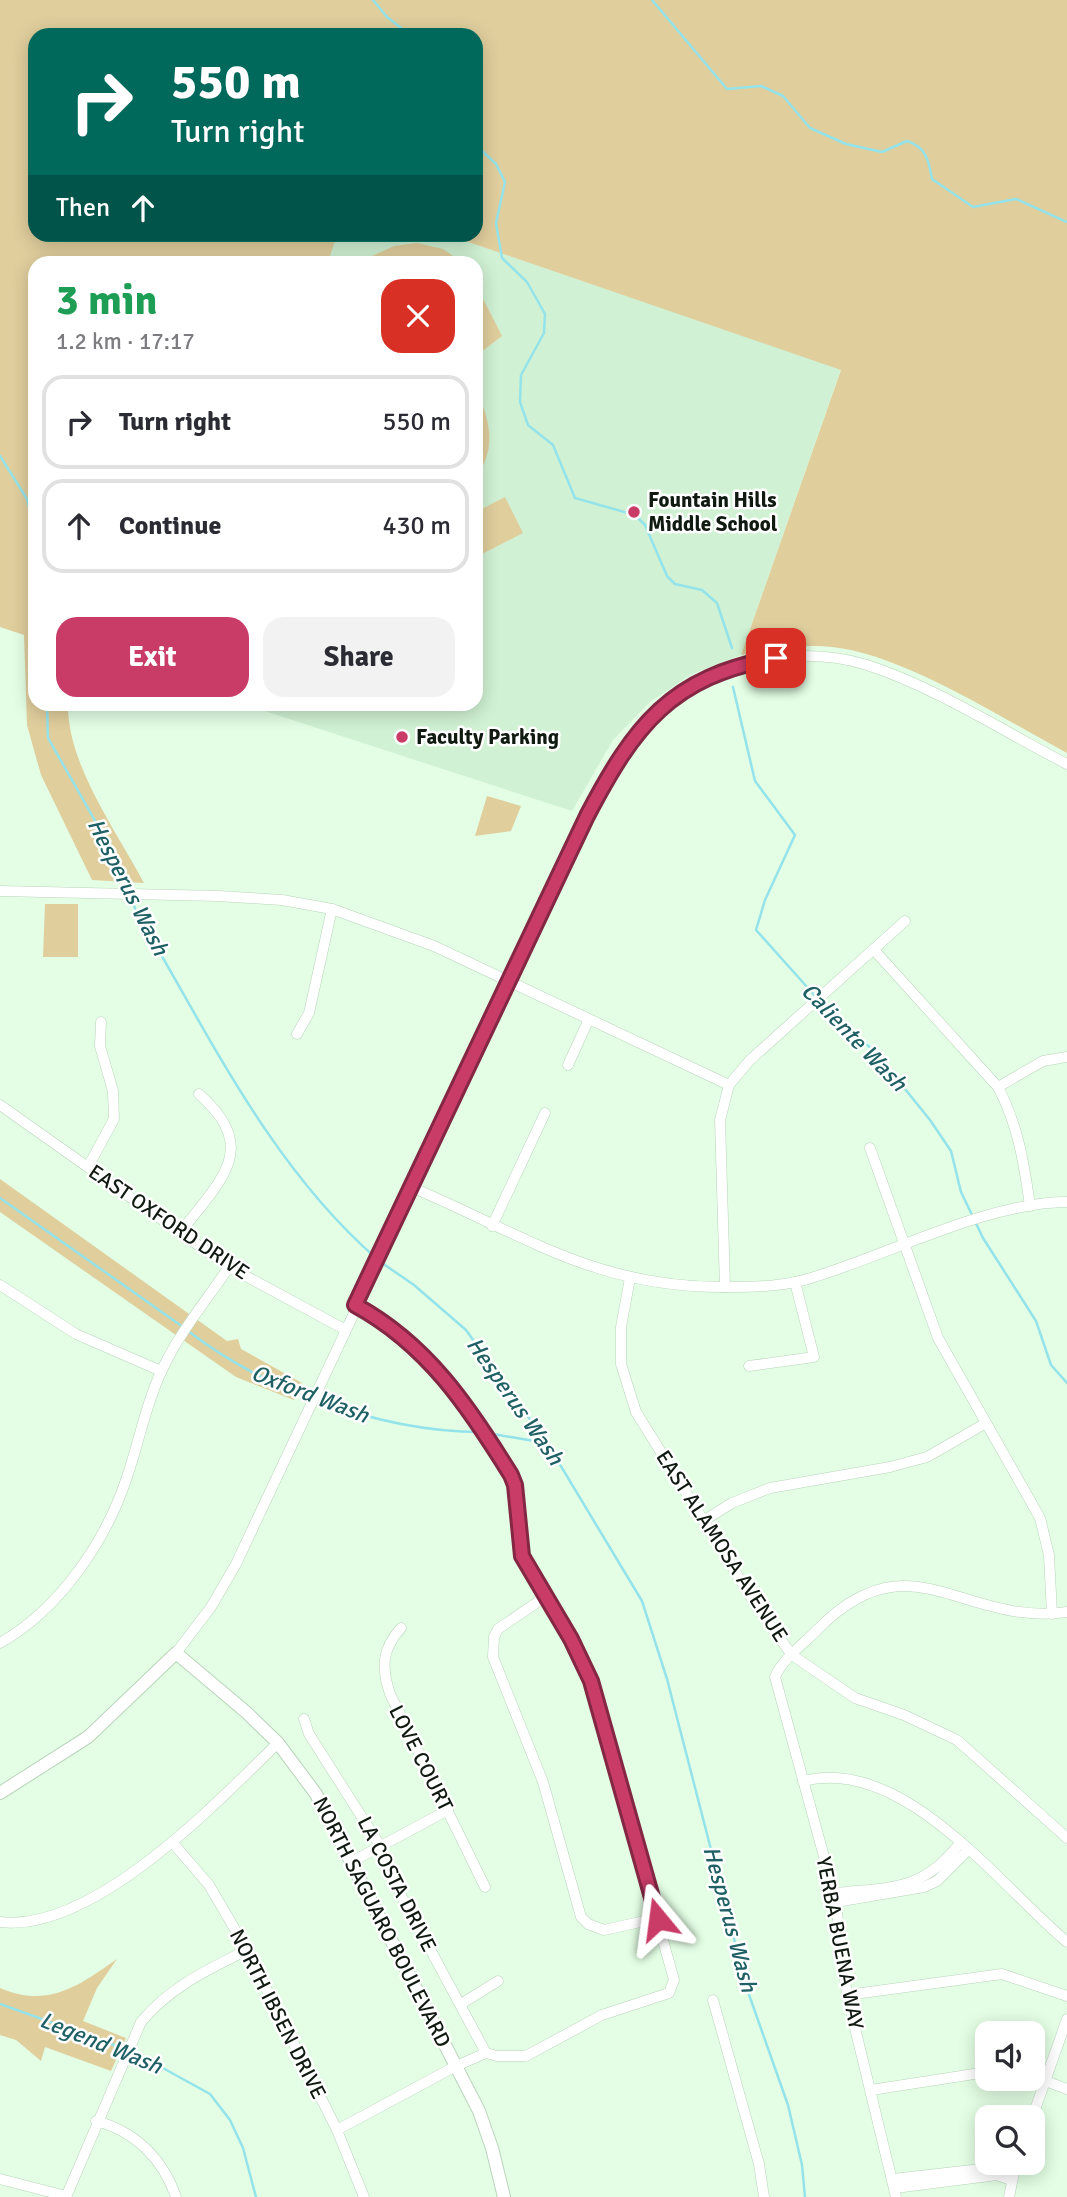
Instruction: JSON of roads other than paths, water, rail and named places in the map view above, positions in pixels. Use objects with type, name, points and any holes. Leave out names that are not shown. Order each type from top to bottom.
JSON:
[{"type":"main road","name":"NORTH SAGUARO BOULEVARD","points":[[176,1653],[278,1743],[316,1794],[353,1861],[456,2066],[488,2136],[504,2197]]},
{"type":"main road","points":[[0,1793],[88,1737],[176,1653]]},
{"type":"street","points":[[176,1653],[211,1607],[236,1564],[355,1305],[591,810],[639,728],[674,697],[718,673],[776,658],[841,658],[890,673],[1067,764]]},
{"type":"street","points":[[0,891],[218,896],[282,900],[332,909],[434,946],[729,1084]]},
{"type":"street","points":[[297,1034],[309,1013],[332,909]]},
{"type":"street","points":[[725,1287],[719,1132],[729,1084],[750,1060],[905,920]]},
{"type":"street","points":[[874,950],[998,1087],[1011,1112],[1021,1144],[1030,1206]]},
{"type":"street","points":[[568,1065],[589,1019]]},
{"type":"street","points":[[88,1167],[114,1119],[114,1091],[100,1046],[101,1022]]},
{"type":"street","points":[[998,1087],[1043,1061],[1067,1057]]},
{"type":"street","points":[[181,1232],[226,1170],[231,1153],[228,1127],[219,1111],[199,1094]]},
{"type":"street","name":"EAST OXFORD DRIVE","points":[[0,1105],[229,1267],[344,1329]]},
{"type":"street","points":[[492,1226],[545,1112]]},
{"type":"street","points":[[870,1148],[903,1247],[938,1338],[1040,1518],[1049,1555],[1052,1614]]},
{"type":"street","points":[[411,1187],[563,1258],[630,1278],[678,1287],[795,1282],[1004,1210],[1067,1202]]},
{"type":"street","points":[[0,1643],[64,1590],[104,1529],[127,1477],[161,1371],[182,1335],[229,1267]]},
{"type":"street","name":"EAST ALAMOSA AVENUE","points":[[630,1278],[620,1345],[626,1387],[636,1412],[759,1610],[792,1655],[855,1698],[904,1714],[957,1740],[1067,1838]]},
{"type":"street","points":[[749,1366],[814,1357],[795,1282]]},
{"type":"street","points":[[0,1285],[76,1334],[161,1371]]},
{"type":"street","points":[[337,2130],[456,2066],[486,2053],[497,2056],[526,2056],[602,2015],[664,1996],[672,1989],[673,1972],[591,1681],[571,1639],[545,1597],[519,1546],[515,1485],[511,1475],[456,1390],[400,1332],[355,1305]]},
{"type":"street","points":[[704,1521],[732,1503],[770,1488],[890,1467],[928,1457],[986,1423]]},
{"type":"street","name":"YERBA BUENA WAY","points":[[895,2188],[847,1995],[835,1898],[775,1682],[778,1670],[845,1604],[885,1586],[922,1587],[1006,1612],[1067,1612]]},
{"type":"street","points":[[545,1597],[498,1629],[494,1637],[493,1657],[543,1782],[575,1905],[588,1924],[604,1930],[658,1919]]},
{"type":"street","name":"LOVE COURT","points":[[401,1628],[386,1648],[386,1681],[485,1887]]},
{"type":"street","name":"LA COSTA DRIVE","points":[[304,1719],[309,1734],[379,1844],[402,1897],[486,2053]]},
{"type":"street","points":[[0,1922],[22,1924],[50,1916],[117,1884],[172,1842],[278,1743]]},
{"type":"street","points":[[803,1782],[835,1777],[880,1789],[917,1808],[964,1847],[1067,1942]]},
{"type":"street","points":[[353,1861],[379,1844],[448,1811]]},
{"type":"street","name":"NORTH IBSEN DRIVE","points":[[172,1842],[209,1885],[247,1950],[337,2130],[364,2197]]},
{"type":"street","points":[[835,1898],[920,1880],[934,1873],[964,1847]]},
{"type":"street","points":[[0,2179],[66,2196],[96,2121],[141,2022],[159,2000],[189,1979],[247,1950]]},
{"type":"street","points":[[847,1995],[1002,1974],[1067,1996]]},
{"type":"street","points":[[460,2004],[498,1980]]},
{"type":"street","points":[[713,2000],[759,2164],[764,2197]]},
{"type":"street","points":[[1037,2105],[1067,2019]]},
{"type":"street","points":[[871,2090],[975,2074]]},
{"type":"street","points":[[1046,2081],[1067,2089]]},
{"type":"street","points":[[96,2121],[121,2130],[150,2151],[164,2171],[176,2197]]},
{"type":"street","points":[[895,2188],[997,2175]]},
{"type":"street","points":[[1009,2197],[1013,2175]]},
{"type":"waterway","name":"Caliente Wash","points":[[373,0],[387,17],[401,28]]},
{"type":"waterway","points":[[652,0],[727,89],[761,86],[783,96],[810,128],[846,144],[882,152],[907,141],[918,147],[926,156],[932,179],[973,207],[1016,199],[1067,222]]},
{"type":"waterway","name":"Caliente Wash","points":[[483,152],[496,164],[505,182],[496,223],[502,258],[527,282],[545,314],[544,333],[521,375],[520,402],[528,425],[553,445],[575,498],[635,515],[645,525],[667,576],[675,584],[702,590],[717,603],[732,648]]},
{"type":"waterway","name":"Hesperus Wash","points":[[0,456],[28,503]]},
{"type":"waterway","name":"Caliente Wash","points":[[733,687],[755,781],[795,835],[765,900],[756,930],[816,997]]},
{"type":"waterway","name":"Hesperus Wash","points":[[47,711],[48,738],[122,868],[128,890]]},
{"type":"waterway","name":"Hesperus Wash","points":[[130,896],[137,913],[216,1051],[273,1140],[304,1183],[377,1259]]},
{"type":"waterway","name":"Caliente Wash","points":[[820,1002],[876,1053],[930,1120],[951,1151],[961,1192],[983,1238],[1036,1321],[1051,1365],[1067,1383]]},
{"type":"waterway","name":"Oxford Wash","points":[[0,1198],[183,1327]]},
{"type":"waterway","name":"Hesperus Wash","points":[[382,1263],[414,1285],[466,1330],[547,1443],[642,1601],[667,1679],[747,1989],[788,2105],[802,2165],[805,2197]]},
{"type":"waterway","name":"Oxford Wash","points":[[188,1331],[247,1369],[311,1398]]},
{"type":"waterway","name":"Oxford Wash","points":[[317,1400],[398,1424],[438,1430],[481,1432]]},
{"type":"waterway","name":"Oxford Wash","points":[[487,1433],[546,1443]]},
{"type":"waterway","name":"Legend Wash","points":[[0,2004],[125,2049]]},
{"type":"waterway","name":"Legend Wash","points":[[132,2051],[210,2094],[230,2120],[243,2148],[256,2197]]},
{"type":"place","name":"Fountain Hills Middle School","points":[[634,512]]},
{"type":"place","name":"Faculty Parking","points":[[402,737]]}]
